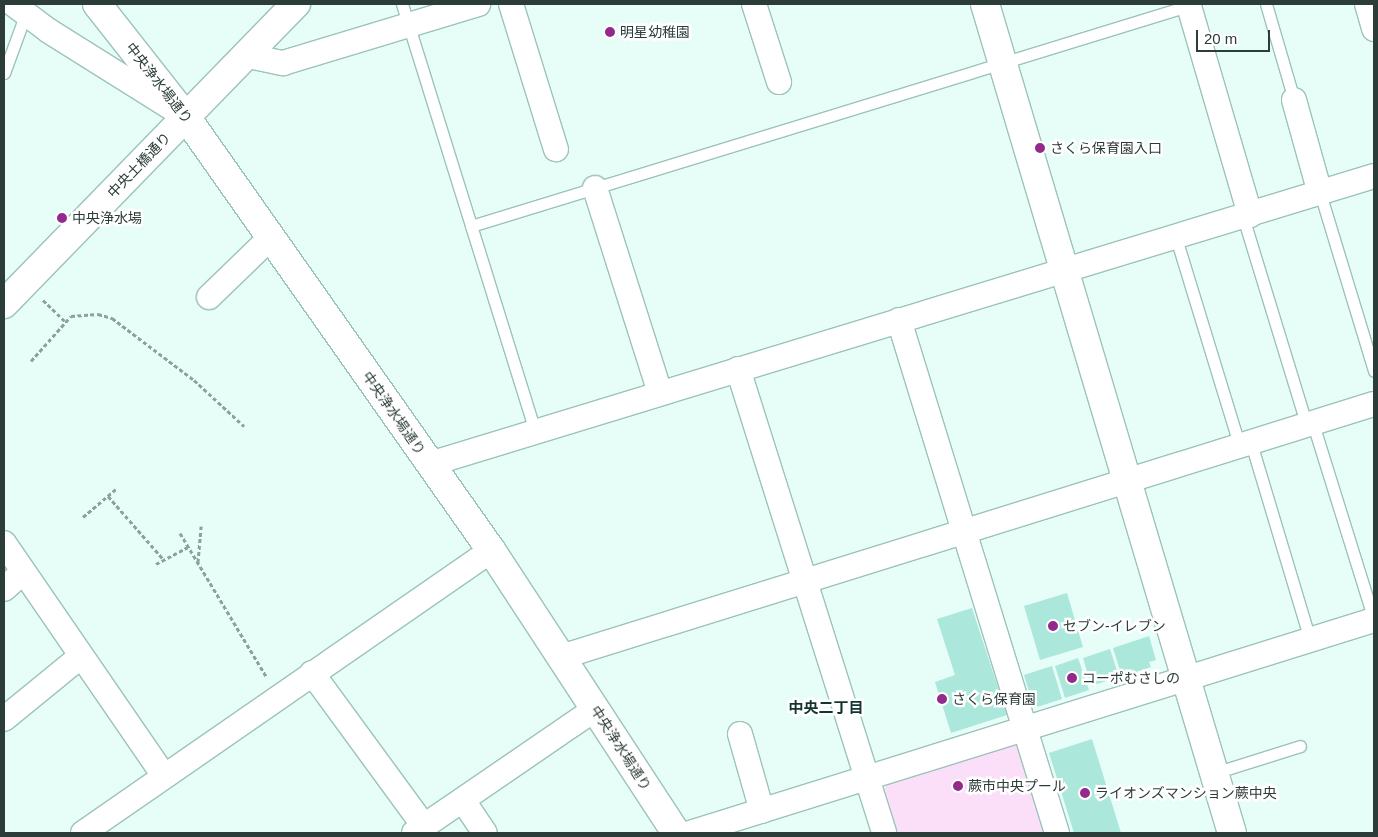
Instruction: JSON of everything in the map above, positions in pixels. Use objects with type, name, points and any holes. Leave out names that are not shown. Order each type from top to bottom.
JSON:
[{"type":"street","name":"中央浄水場通り","points":[[97,4],[186,117],[491,550],[676,833]]},
{"type":"street","name":"中央土橋通り","points":[[7,293],[186,117],[244,55],[296,4]]},
{"type":"street","points":[[244,55],[283,63],[405,14],[478,4]]},
{"type":"street","points":[[511,4],[556,149]]},
{"type":"street","points":[[754,4],[779,82]]},
{"type":"street","points":[[985,4],[1232,833]]},
{"type":"street","points":[[1367,4],[1374,29]]},
{"type":"street","points":[[1192,5],[1246,216]]},
{"type":"street","points":[[20,8],[186,117]]},
{"type":"street","points":[[1294,100],[1320,193]]},
{"type":"street","points":[[430,464],[738,368],[1065,269],[1176,238],[1374,176]]},
{"type":"street","points":[[595,188],[660,393]]},
{"type":"street","points":[[209,297],[271,237]]},
{"type":"street","points":[[899,320],[1057,833]]},
{"type":"street","points":[[738,368],[884,833]]},
{"type":"street","points":[[561,657],[1374,404]]},
{"type":"street","points":[[4,544],[80,657],[164,776]]},
{"type":"street","points":[[83,833],[491,550]]},
{"type":"street","points":[[4,588],[23,572]]},
{"type":"street","points":[[690,833],[1374,620]]},
{"type":"street","points":[[4,719],[80,657]]},
{"type":"street","points":[[312,673],[419,830],[464,802],[595,709]]},
{"type":"street","points":[[740,734],[762,810]]},
{"type":"street","points":[[464,802],[485,833]]},
{"type":"lane","points":[[1266,4],[1294,100]]},
{"type":"lane","points":[[471,226],[1192,5]]},
{"type":"lane","points":[[4,73],[20,8]]},
{"type":"lane","points":[[405,14],[535,432]]},
{"type":"lane","points":[[1320,193],[1374,371]]},
{"type":"lane","points":[[1246,216],[1310,425],[1374,620]]},
{"type":"lane","points":[[1176,238],[1310,640]]},
{"type":"lane","points":[[1214,773],[1300,746]]},
{"type":"path","points":[[31,361],[71,316],[98,314],[112,318],[194,380],[244,426]]},
{"type":"path","points":[[84,518],[116,489]]},
{"type":"path","points":[[108,496],[164,560]]},
{"type":"path","points":[[198,563],[201,526]]},
{"type":"path","points":[[180,533],[278,697]]},
{"type":"path","points":[[156,564],[188,547]]},
{"type":"shaded area","name":"蕨市中央プール","points":[[1012,743],[1019,748],[1046,833],[896,833],[883,792],[889,779]]},
{"type":"building","points":[[1067,593],[1083,647],[1040,660],[1024,606]]},
{"type":"building","points":[[972,608],[1007,715],[951,733],[935,682],[955,675],[937,619]]},
{"type":"building","points":[[1149,636],[1156,660],[1149,662],[1151,667],[1122,677],[1113,648]]},
{"type":"building","points":[[1110,649],[1119,677],[1091,686],[1083,658]]},
{"type":"building","name":"コーポむさしの","points":[[1078,658],[1089,690],[1065,698],[1055,666]]},
{"type":"building","points":[[1052,666],[1062,699],[1034,708],[1024,675]]},
{"type":"building","name":"ライオンズマンション蕨中央","points":[[1092,739],[1121,833],[1074,833],[1049,753]]},
{"type":"place","name":"明星幼稚園","points":[[610,32]]},
{"type":"place","name":"さくら保育園入口","points":[[1040,148]]},
{"type":"place","name":"中央浄水場","points":[[62,218]]},
{"type":"place","name":"セブン-イレブン","points":[[1053,626]]},
{"type":"place","name":"コーポむさしの","points":[[1072,678]]},
{"type":"place","name":"さくら保育園","points":[[942,699]]},
{"type":"place","name":"蕨市中央プール","points":[[958,786]]},
{"type":"place","name":"ライオンズマンション蕨中央","points":[[1085,793]]},
{"type":"district","name":"中央二丁目","points":[[826,708]]}]
